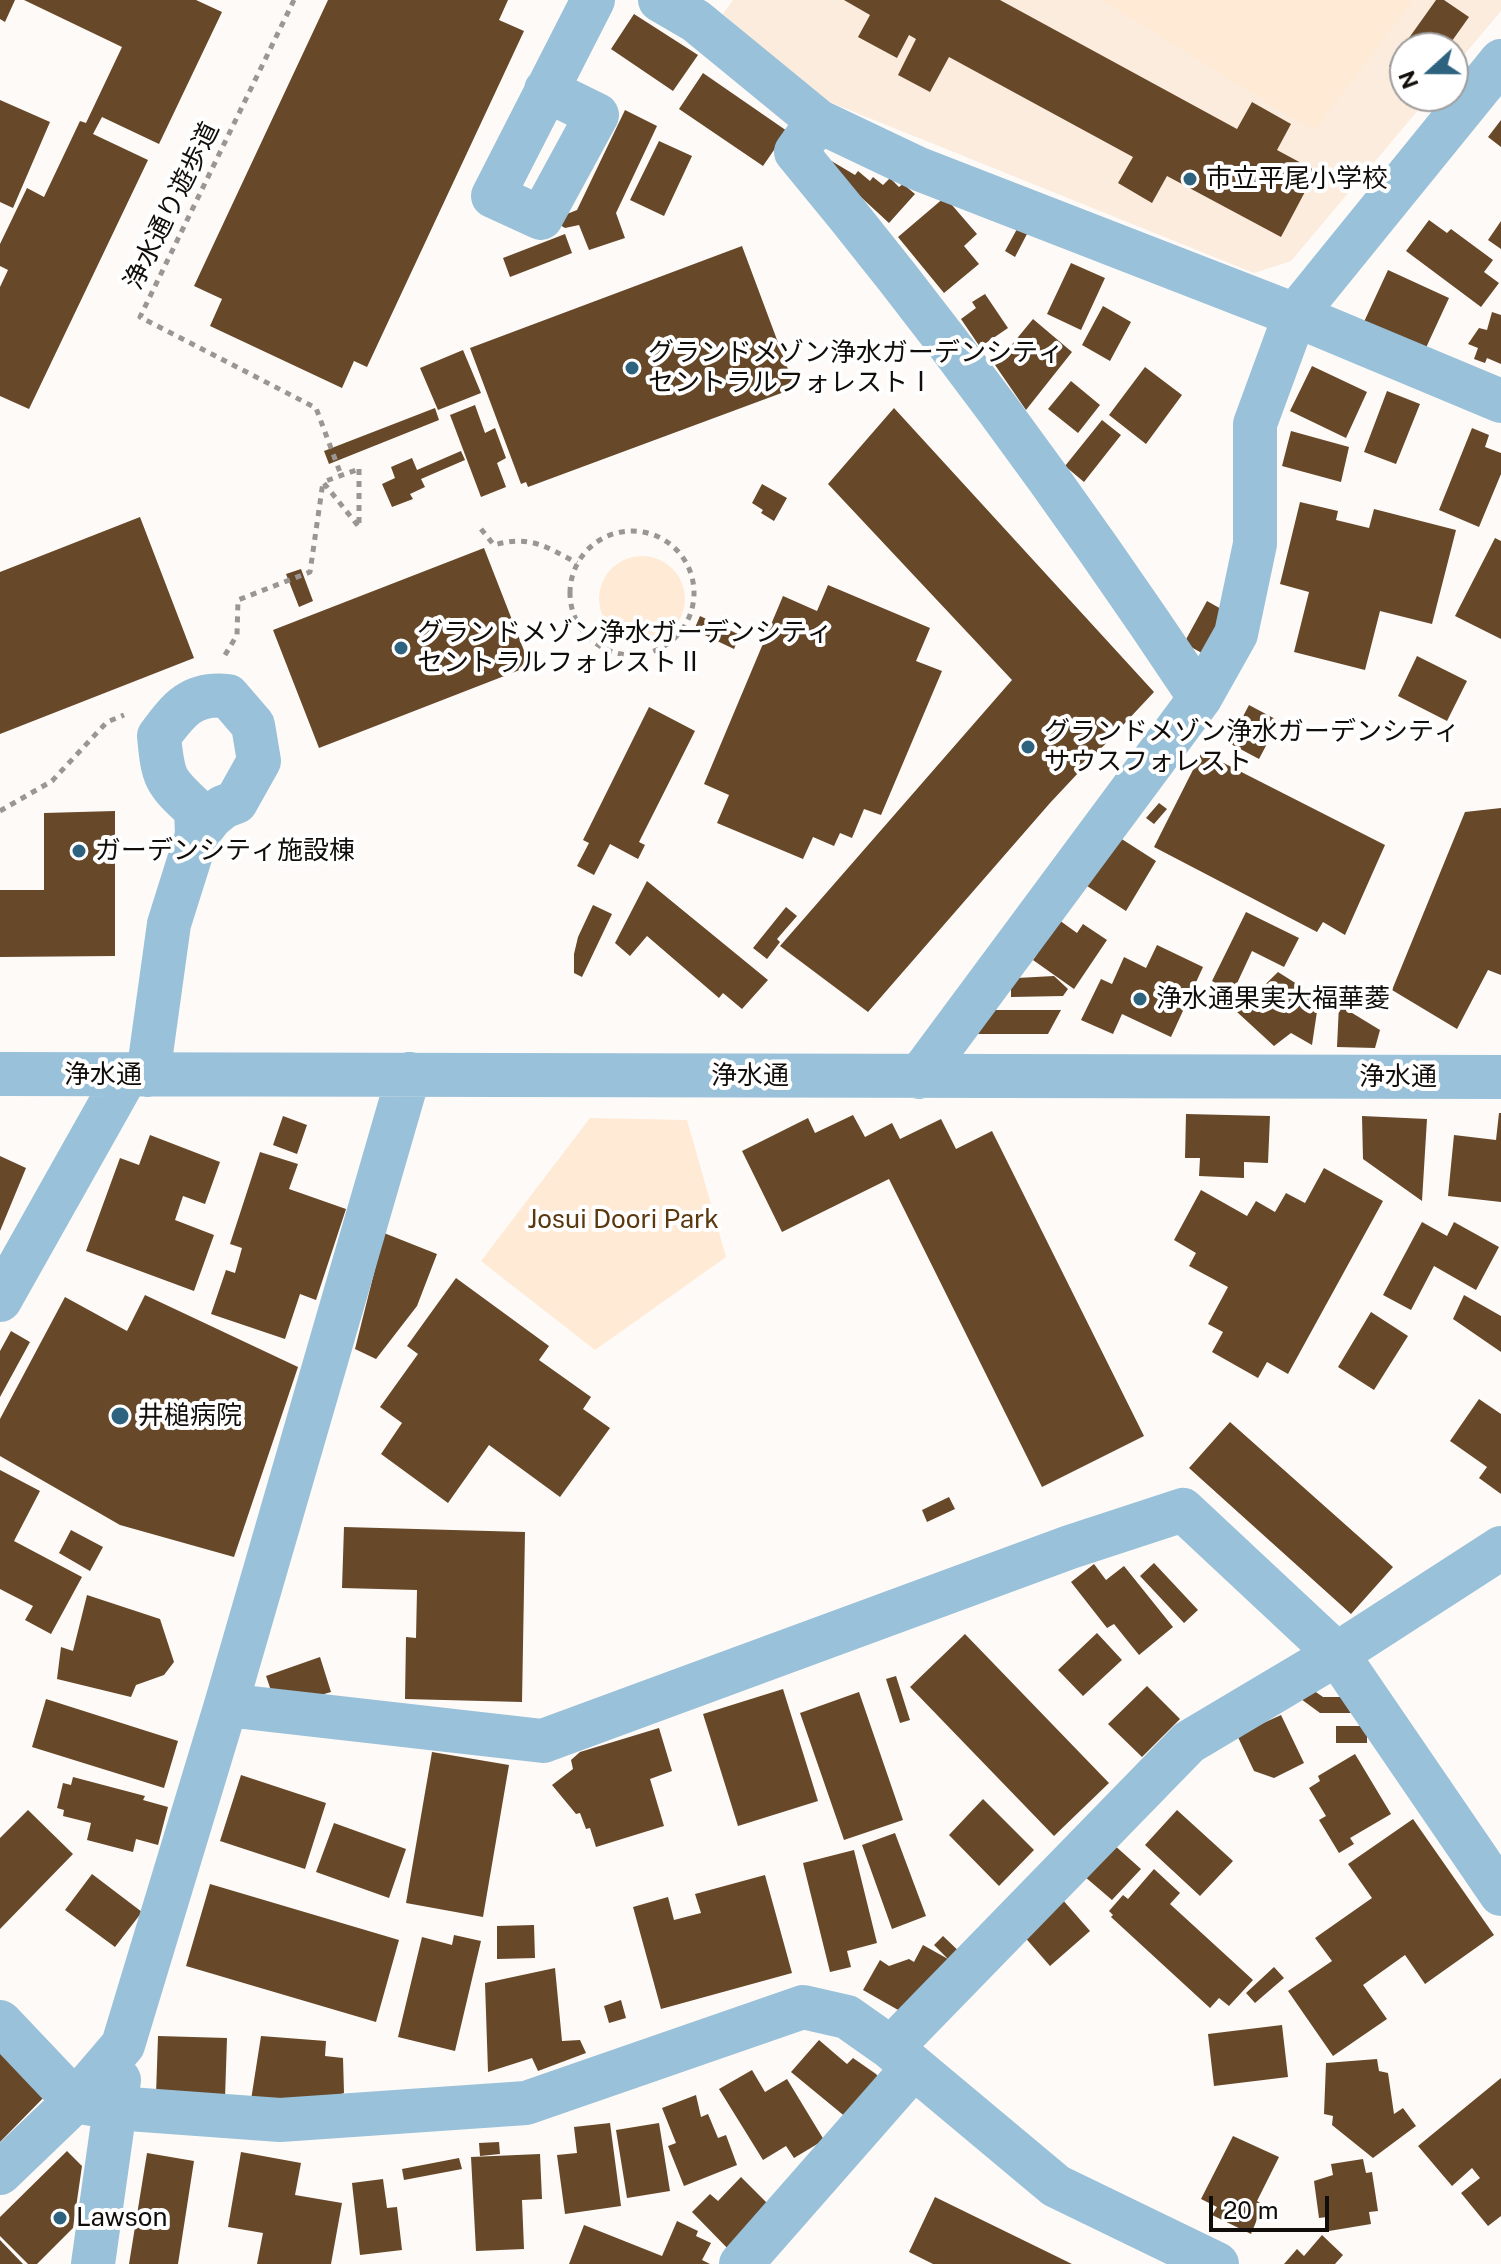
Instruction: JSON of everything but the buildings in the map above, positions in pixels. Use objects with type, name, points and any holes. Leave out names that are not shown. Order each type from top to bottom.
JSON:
[{"type":"street","points":[[546,90],[593,0]]},
{"type":"street","points":[[689,7],[818,121],[919,169],[1295,315],[1501,401]]},
{"type":"street","points":[[919,1077],[1200,698],[1236,634],[1255,544],[1255,424],[1295,315],[1501,61]]},
{"type":"street","points":[[818,121],[796,152],[871,243],[1104,553],[1200,698]]},
{"type":"street","points":[[0,1300],[137,1076],[169,924],[197,835]]},
{"type":"street","name":"浄水通","points":[[0,1074],[1501,1077]]},
{"type":"street","points":[[93,2264],[95,2104],[125,2040],[226,1705],[409,1074]]},
{"type":"street","points":[[226,1705],[543,1741],[1070,1547],[1183,1510],[1337,1654],[1501,1894]]},
{"type":"street","points":[[741,2264],[903,2057],[1189,1742],[1337,1654],[1501,1548]]},
{"type":"street","points":[[0,2022],[95,2104],[280,2120],[526,2103],[803,2007],[847,2017],[903,2057],[1056,2186],[1217,2264]]},
{"type":"street","points":[[0,2173],[95,2104]]},
{"type":"path","name":"浄水通り遊歩道","points":[[294,0],[140,317],[316,408],[341,475],[359,469],[359,527],[323,482]]},
{"type":"path","points":[[310,572],[323,482],[341,475]]},
{"type":"path","points":[[481,529],[494,545],[513,539],[532,541],[577,563]]},
{"type":"path","points":[[628,531],[649,533],[666,541],[689,568],[694,586],[694,604],[687,621],[676,637],[661,649],[643,655],[624,655],[605,650],[590,639],[578,624],[571,604],[570,583],[577,563],[590,547],[608,535],[628,531]]},
{"type":"shaded area","name":"市立平尾小学校","points":[[733,0],[1501,0],[1501,11],[1469,49],[1469,32],[1389,32],[1389,112],[1417,112],[1291,261],[1254,273],[817,97],[723,14]]},
{"type":"green space","points":[[1101,0],[1413,0],[1314,131]]},
{"type":"green space","points":[[642,556],[659,559],[673,568],[682,582],[685,599],[682,616],[673,630],[659,639],[642,642],[625,639],[611,630],[602,616],[599,599],[602,582],[611,568],[625,559]]},
{"type":"green space","name":"Josui Doori Park","points":[[590,1118],[687,1120],[726,1257],[595,1350],[481,1261]]},
{"type":"place","name":"市立平尾小学校","points":[[1190,179]]},
{"type":"place","name":"グランドメゾン浄水ガーデンシティ セントラルフォレストⅠ","points":[[632,368]]},
{"type":"place","name":"グランドメゾン浄水ガーデンシティ セントラルフォレストⅡ","points":[[401,648]]},
{"type":"place","name":"グランドメゾン浄水ガーデンシティ サウスフォレスト","points":[[1028,747]]},
{"type":"place","name":"ガーデンシティ施設棟","points":[[79,851]]},
{"type":"place","name":"浄水通果実大福華菱","points":[[1140,999]]},
{"type":"place","name":"井槌病院","points":[[120,1416]]},
{"type":"place","name":"Lawson","points":[[60,2218]]}]
